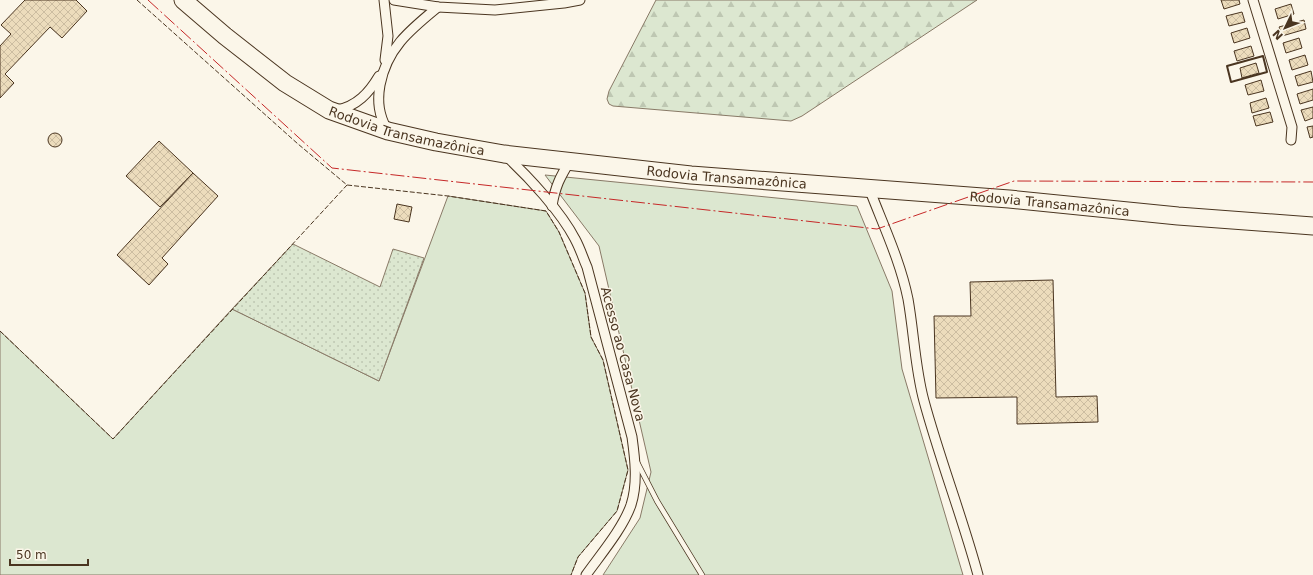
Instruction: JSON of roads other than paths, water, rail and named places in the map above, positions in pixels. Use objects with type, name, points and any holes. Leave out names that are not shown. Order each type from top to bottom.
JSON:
[{"type":"highway","name":"Rodovia Transamazônica","points":[[182,0],[285,83],[329,110],[388,131],[436,142],[504,154],[691,175],[1009,199],[1178,216],[1313,226]]},
{"type":"street","points":[[384,0],[388,36],[384,68],[378,96],[378,106],[381,119],[388,131]]},
{"type":"street","points":[[394,0],[438,7],[495,10],[580,0]]},
{"type":"street","points":[[1253,0],[1292,127],[1291,140]]},
{"type":"street","points":[[329,110],[343,109],[356,103],[369,92],[393,52],[404,37],[438,7]]},
{"type":"street","name":"Acesso ao Casa Nova","points":[[504,154],[514,163],[552,206],[575,238],[587,267],[632,437],[635,456],[635,486],[631,504],[625,518],[586,575]]},
{"type":"street","points":[[552,206],[555,190],[570,161]]},
{"type":"street","points":[[869,188],[902,273],[908,300],[918,375],[924,401],[978,575]]},
{"type":"lane","points":[[635,456],[657,501],[702,575]]}]
